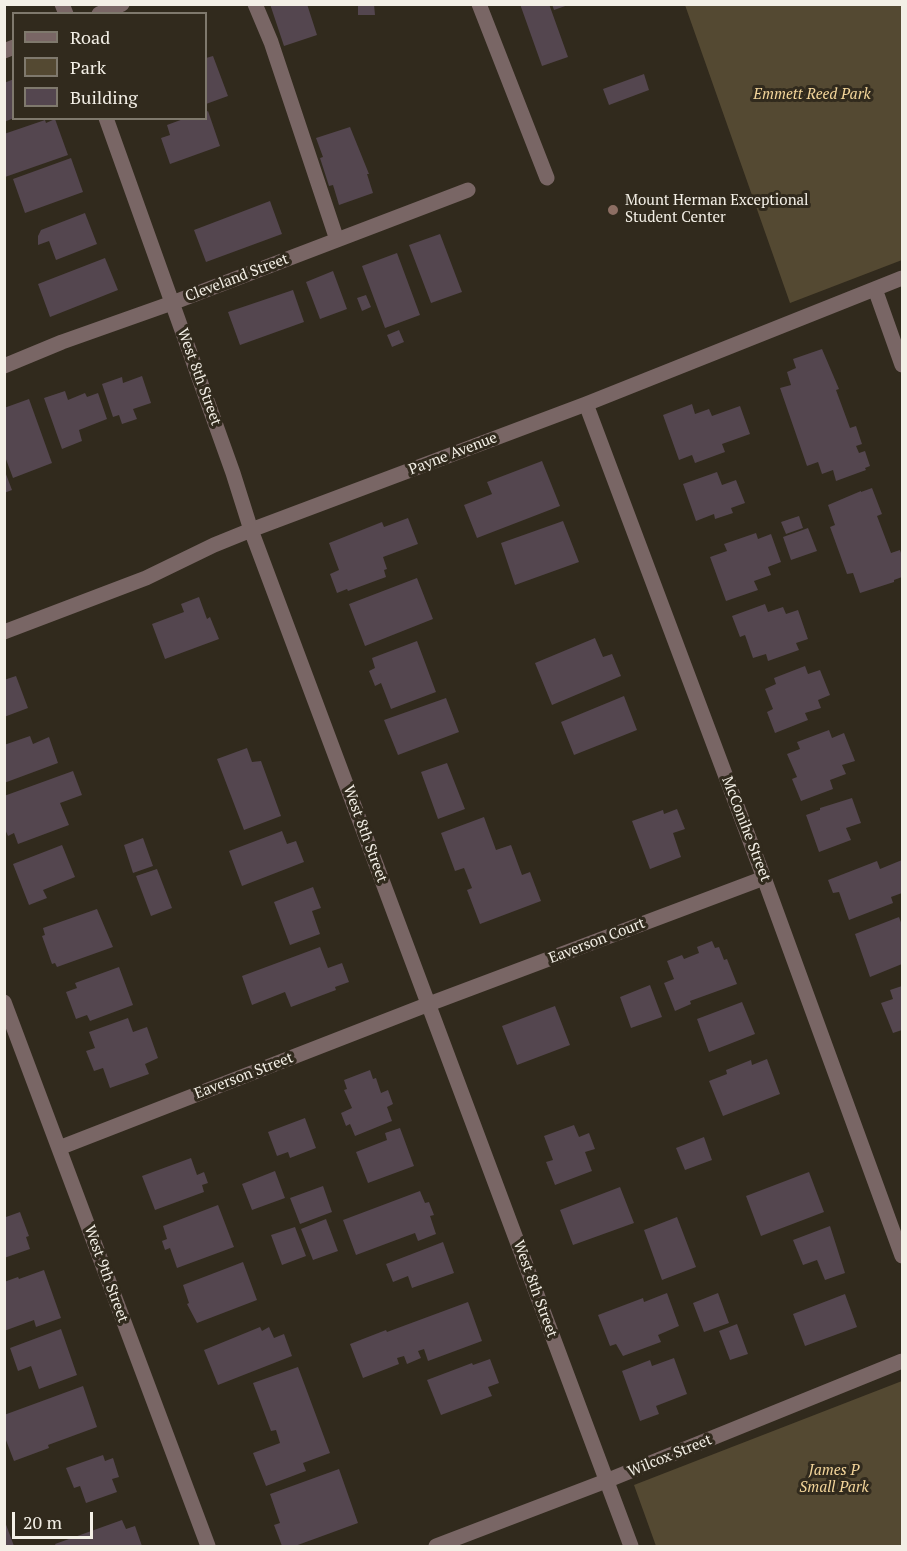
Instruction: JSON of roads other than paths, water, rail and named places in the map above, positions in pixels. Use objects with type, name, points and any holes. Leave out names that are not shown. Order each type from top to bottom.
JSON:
[{"type":"street","points":[[104,12],[122,4]]},
{"type":"street","points":[[255,4],[271,42],[337,240]]},
{"type":"street","points":[[478,4],[547,178]]},
{"type":"street","name":"West 8th Street","points":[[107,120],[233,473],[251,530],[631,1546]]},
{"type":"street","name":"Cleveland Street","points":[[4,366],[62,342],[172,303],[468,190]]},
{"type":"street","name":"Payne Avenue","points":[[4,632],[146,578],[251,530],[586,404],[903,278]]},
{"type":"street","points":[[875,289],[903,365]]},
{"type":"street","name":"McConihe Street","points":[[586,404],[903,1256]]},
{"type":"street","name":"Eaverson Court","points":[[429,1004],[764,878]]},
{"type":"street","name":"West 9th Street","points":[[4,1002],[208,1546]]},
{"type":"street","name":"Eaverson Street","points":[[59,1148],[429,1004]]},
{"type":"street","name":"Wilcox Street","points":[[436,1546],[606,1481],[903,1361]]},
{"type":"place","name":"Mount Herman Exceptional Student Center","points":[[613,210]]},
{"type":"park label","name":"Emmett Reed Park","points":[[812,95]]},
{"type":"park label","name":"James P Small Park","points":[[834,1480]]}]
